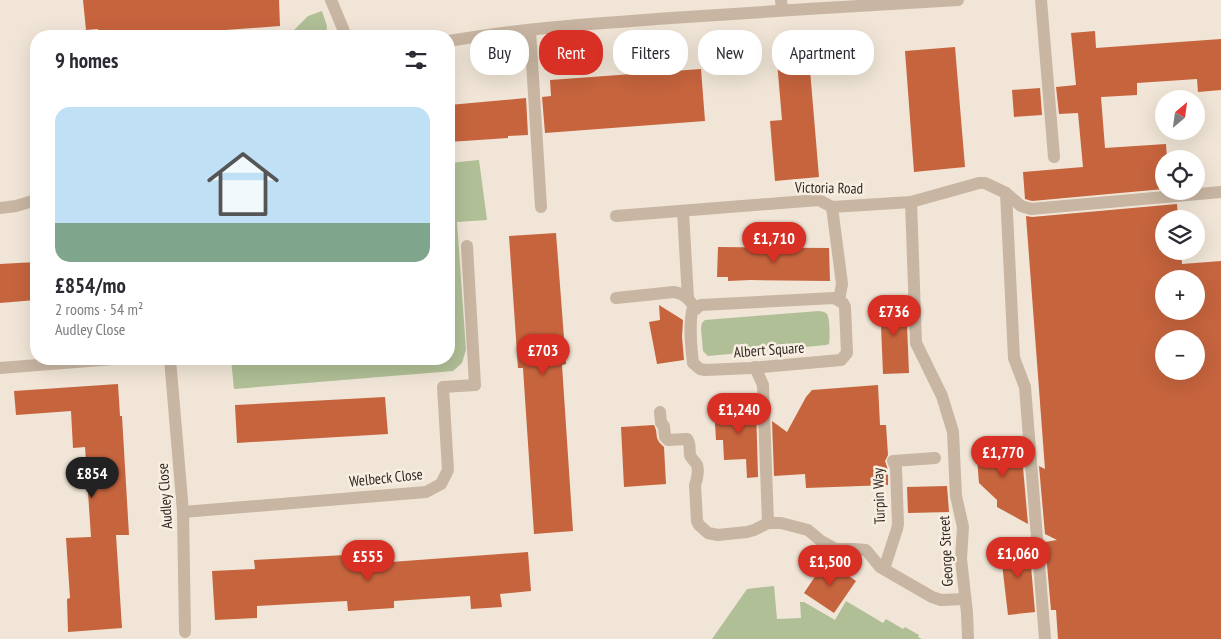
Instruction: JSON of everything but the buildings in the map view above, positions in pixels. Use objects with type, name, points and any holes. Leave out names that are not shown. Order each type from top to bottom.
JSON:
[{"type":"street","points":[[331,0],[344,30]]},
{"type":"street","points":[[455,40],[530,30],[782,5],[958,0]]},
{"type":"street","points":[[1041,0],[1054,157]]},
{"type":"street","points":[[530,30],[541,207]]},
{"type":"street","name":"Victoria Road","points":[[616,216],[819,200],[832,207],[911,202],[979,183],[985,183],[1006,193],[1021,206],[1031,209],[1221,192]]},
{"type":"street","points":[[1006,193],[1014,358],[1025,387],[1045,639]]},
{"type":"street","points":[[0,208],[30,202]]},
{"type":"street","name":"George Street","points":[[911,202],[916,343],[942,396],[953,432],[956,496],[963,527],[961,559],[968,639]]},
{"type":"street","name":"Albert Square","points":[[692,304],[690,328],[693,363],[705,370],[841,360],[847,353],[845,307],[843,302],[839,300],[842,284],[832,207]]},
{"type":"street","points":[[683,212],[692,304]]},
{"type":"street","name":"Welbeck Close","points":[[183,512],[426,492],[441,484],[448,470],[443,387],[475,385],[467,246]]},
{"type":"street","points":[[616,298],[674,292],[682,294],[692,304],[701,305],[834,298],[839,300]]},
{"type":"street","points":[[0,368],[38,365]]},
{"type":"street","name":"Audley Close","points":[[171,365],[183,512],[185,632]]},
{"type":"street","points":[[754,367],[763,385],[768,523]]},
{"type":"street","points":[[660,412],[665,437],[668,440],[687,439],[690,443],[690,457],[697,467],[697,481],[695,485],[697,521],[708,533],[718,535],[754,530],[768,523],[781,523],[808,530],[836,549],[866,550],[876,563],[884,569],[932,598],[941,600],[965,599]]},
{"type":"street","name":"Turpin Way","points":[[884,569],[898,529],[896,468],[893,461],[935,458]]},
{"type":"green space","points":[[322,11],[327,30],[294,30],[308,16]]},
{"type":"green space","points":[[479,160],[487,220],[457,222],[466,350],[462,363],[453,371],[234,389],[232,365],[455,365],[455,162]]},
{"type":"green space","points":[[825,312],[828,316],[830,329],[829,344],[708,356],[703,351],[701,328],[705,320]]},
{"type":"green space","points":[[774,586],[777,619],[801,618],[800,602],[804,602],[835,620],[846,601],[883,623],[886,619],[903,629],[905,627],[919,635],[918,637],[922,639],[712,639],[747,589]]}]
